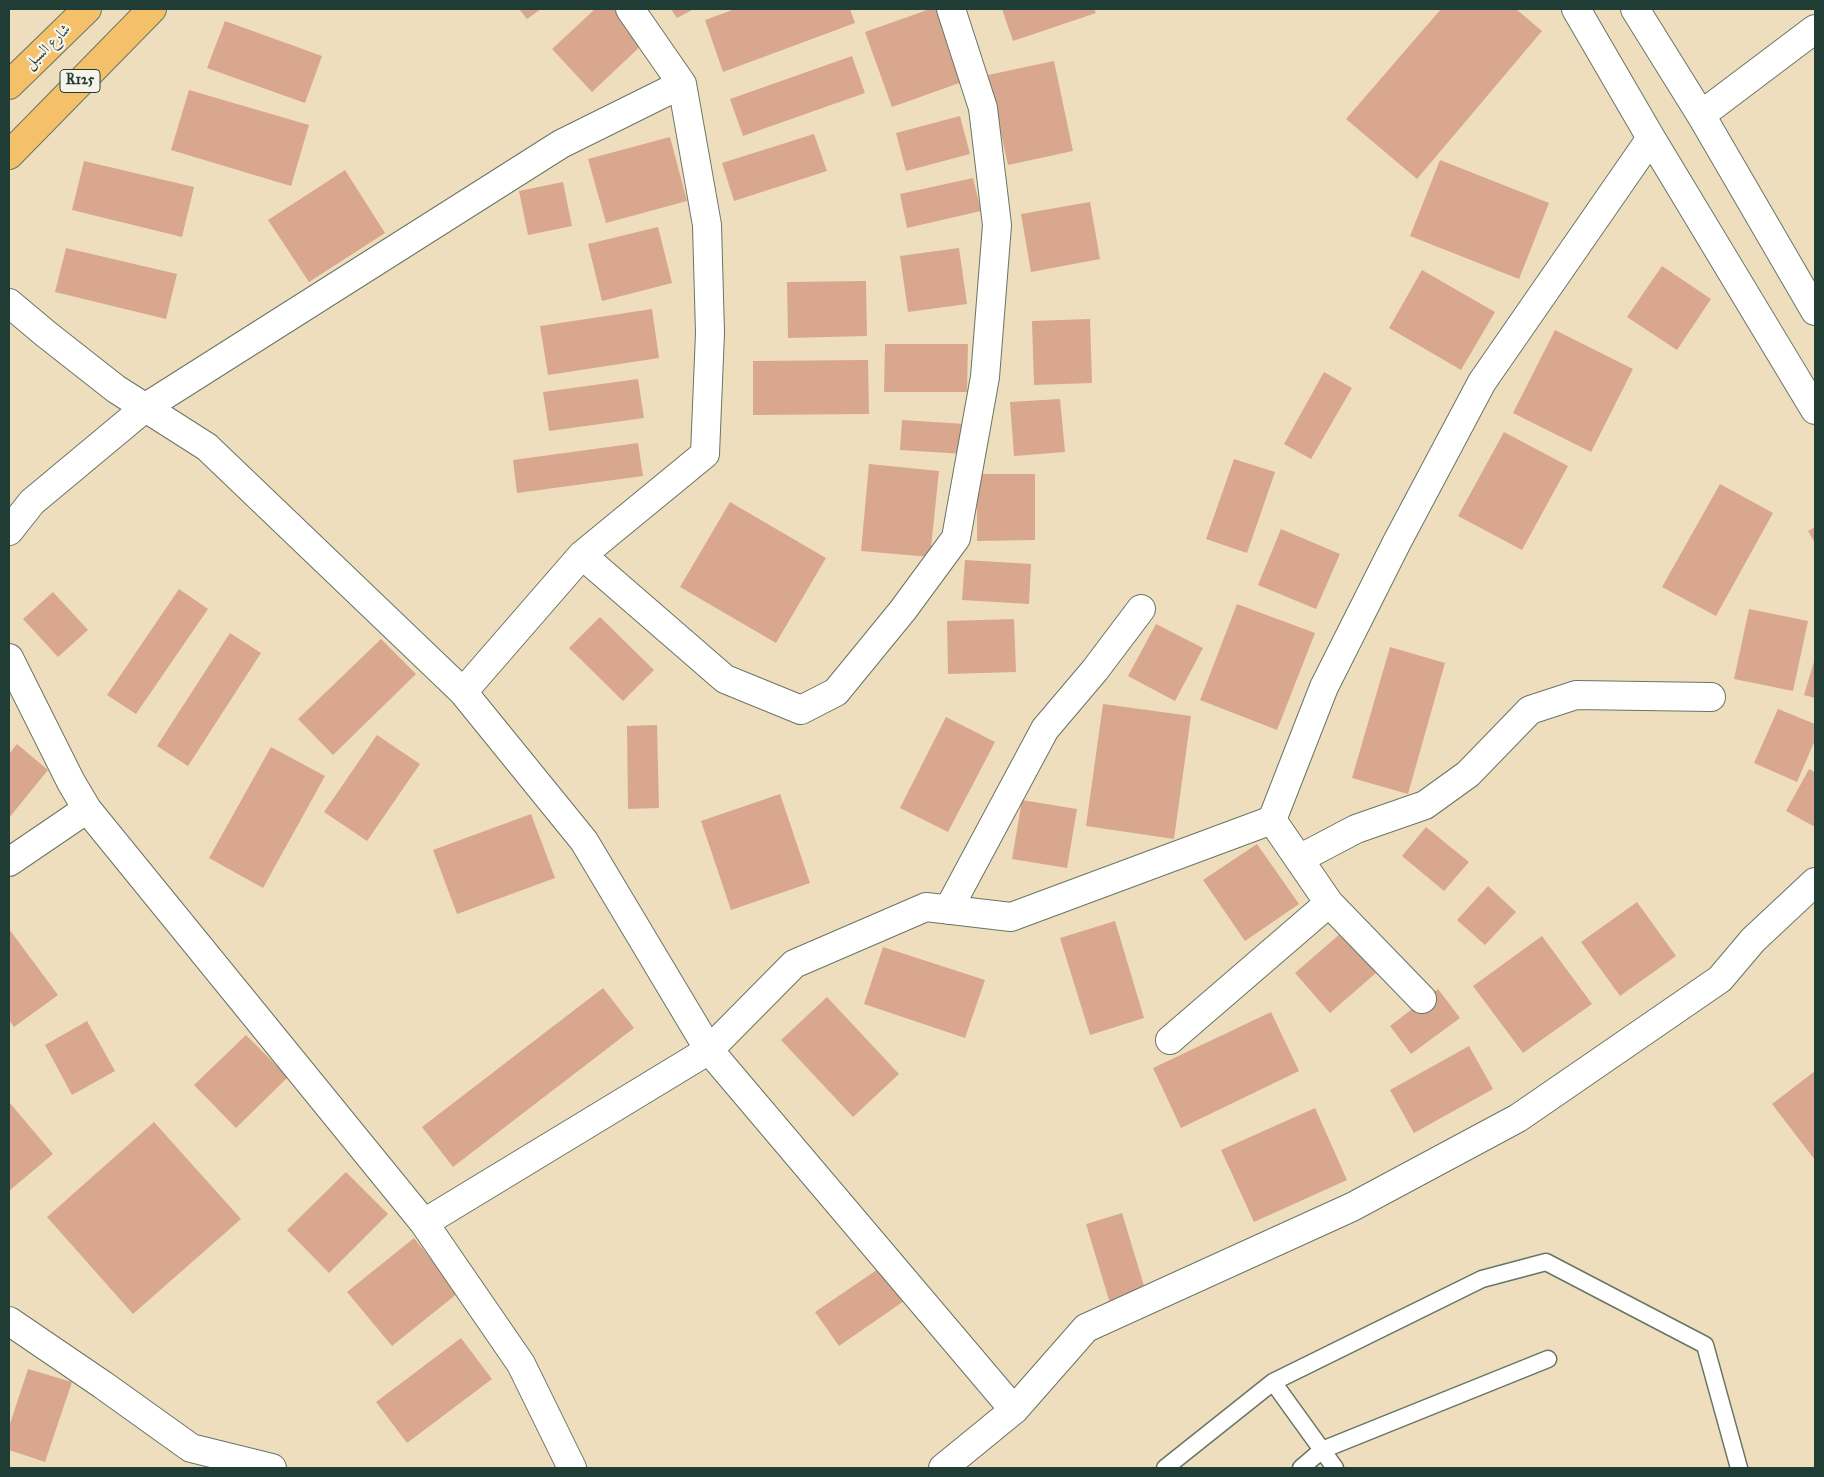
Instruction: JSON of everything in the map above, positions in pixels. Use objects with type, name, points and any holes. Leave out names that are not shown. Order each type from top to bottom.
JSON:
[{"type":"main road","name":"شارع السبل","points":[[9,85],[87,9]]},
{"type":"main road","name":"R125","points":[[9,155],[152,9]]},
{"type":"street","points":[[463,692],[582,555],[705,454],[710,333],[707,225],[682,84],[630,9]]},
{"type":"street","points":[[582,555],[724,679],[801,710],[836,692],[903,610],[956,538],[985,377],[996,225],[983,108],[952,9]]},
{"type":"street","points":[[1576,9],[1651,138],[1815,410]]},
{"type":"street","points":[[1635,9],[1701,115],[1815,311]]},
{"type":"street","points":[[1701,115],[1815,29]]},
{"type":"street","points":[[9,531],[32,502],[146,407],[561,144],[682,84]]},
{"type":"street","points":[[424,1223],[709,1050],[794,964],[926,907],[1011,917],[1272,820],[1324,687],[1397,542],[1482,382],[1651,138]]},
{"type":"street","points":[[9,303],[116,388],[207,447],[463,692],[584,841],[709,1050],[1014,1410]]},
{"type":"street","points":[[948,910],[1045,729],[1095,670],[1141,609]]},
{"type":"street","points":[[9,658],[71,782],[87,809],[424,1223],[521,1364],[572,1468]]},
{"type":"street","points":[[1299,859],[1356,829],[1425,805],[1468,774],[1530,710],[1576,695],[1711,697]]},
{"type":"street","points":[[9,862],[87,809]]},
{"type":"street","points":[[1272,820],[1329,903],[1422,999]]},
{"type":"street","points":[[943,1468],[1014,1410],[1086,1328],[1352,1207],[1518,1118],[1720,980],[1753,940],[1815,882]]},
{"type":"street","points":[[1170,1040],[1329,903]]},
{"type":"street","points":[[9,1321],[191,1448],[272,1468]]},
{"type":"lane","points":[[1165,1468],[1274,1382],[1482,1279],[1546,1262],[1705,1345],[1738,1468]]},
{"type":"lane","points":[[1301,1468],[1322,1450],[1548,1359]]},
{"type":"lane","points":[[1274,1382],[1335,1468]]},
{"type":"building","points":[[519,9],[541,9],[527,19]]},
{"type":"building","points":[[595,9],[614,9],[645,42],[592,92],[552,49]]},
{"type":"building","points":[[671,9],[694,9],[677,18]]},
{"type":"building","points":[[735,9],[850,9],[855,23],[723,72],[705,20]]},
{"type":"building","points":[[930,9],[939,9],[965,81],[892,107],[865,32]]},
{"type":"building","points":[[1002,9],[1094,9],[1096,13],[1013,41]]},
{"type":"building","points":[[1441,9],[1516,9],[1542,31],[1417,179],[1346,119]]},
{"type":"building","points":[[225,21],[322,56],[305,103],[207,68]]},
{"type":"building","points":[[852,56],[865,93],[743,136],[730,99]]},
{"type":"building","points":[[1054,61],[1073,151],[1008,165],[988,75]]},
{"type":"building","points":[[189,90],[309,125],[291,186],[171,150]]},
{"type":"building","points":[[960,116],[970,154],[906,171],[896,133]]},
{"type":"building","points":[[814,134],[827,171],[734,201],[722,163]]},
{"type":"building","points":[[670,137],[687,201],[606,223],[588,159]]},
{"type":"building","points":[[1440,160],[1549,203],[1519,279],[1410,236]]},
{"type":"building","points":[[84,161],[194,187],[182,237],[72,210]]},
{"type":"building","points":[[345,170],[385,233],[309,282],[268,220]]},
{"type":"building","points":[[973,178],[981,211],[907,228],[900,194]]},
{"type":"building","points":[[563,182],[572,226],[528,235],[519,191]]},
{"type":"building","points":[[1090,202],[1100,259],[1031,272],[1021,214]]},
{"type":"building","points":[[658,227],[672,283],[602,301],[588,244]]},
{"type":"building","points":[[66,248],[177,274],[166,319],[55,292]]},
{"type":"building","points":[[959,248],[967,304],[908,312],[900,256]]},
{"type":"building","points":[[1662,266],[1711,299],[1677,350],[1627,317]]},
{"type":"building","points":[[1422,270],[1495,312],[1461,370],[1389,328]]},
{"type":"building","points":[[866,281],[867,336],[788,338],[787,282]]},
{"type":"building","points":[[652,309],[659,358],[548,375],[540,326]]},
{"type":"building","points":[[1090,319],[1092,383],[1034,385],[1032,321]]},
{"type":"building","points":[[1555,330],[1633,369],[1591,452],[1513,413]]},
{"type":"building","points":[[885,344],[968,344],[967,392],[884,392]]},
{"type":"building","points":[[868,360],[869,414],[753,415],[753,361]]},
{"type":"building","points":[[1324,372],[1352,388],[1311,459],[1284,444]]},
{"type":"building","points":[[638,379],[644,418],[549,431],[543,392]]},
{"type":"building","points":[[1060,399],[1065,452],[1014,456],[1010,402]]},
{"type":"building","points":[[902,420],[966,424],[964,454],[900,450]]},
{"type":"building","points":[[1504,432],[1568,466],[1522,550],[1458,516]]},
{"type":"building","points":[[638,443],[643,476],[517,493],[513,460]]},
{"type":"building","points":[[1234,459],[1275,472],[1247,553],[1206,539]]},
{"type":"building","points":[[869,464],[939,471],[930,557],[861,551]]},
{"type":"building","points":[[977,474],[1035,474],[1035,540],[977,541]]},
{"type":"building","points":[[1720,484],[1773,513],[1716,616],[1662,587]]},
{"type":"building","points":[[730,502],[826,558],[776,643],[680,587]]},
{"type":"building","points":[[1815,527],[1815,543],[1808,531]]},
{"type":"building","points":[[1281,529],[1340,554],[1316,609],[1258,585]]},
{"type":"building","points":[[965,560],[1031,564],[1029,604],[962,600]]},
{"type":"building","points":[[179,589],[208,609],[136,714],[107,695]]},
{"type":"building","points":[[53,592],[88,630],[58,657],[23,619]]},
{"type":"building","points":[[1237,604],[1315,633],[1277,730],[1200,700]]},
{"type":"building","points":[[1749,609],[1808,621],[1793,691],[1734,679]]},
{"type":"building","points":[[600,617],[654,670],[623,701],[569,648]]},
{"type":"building","points":[[1014,619],[1016,672],[948,674],[947,621]]},
{"type":"building","points":[[1156,624],[1203,648],[1175,701],[1128,676]]},
{"type":"building","points":[[230,633],[261,653],[188,766],[157,746]]},
{"type":"building","points":[[381,639],[416,674],[333,755],[298,719]]},
{"type":"building","points":[[1390,647],[1445,663],[1408,794],[1352,778]]},
{"type":"building","points":[[1815,658],[1815,698],[1804,695]]},
{"type":"building","points":[[1103,704],[1191,716],[1174,839],[1086,826]]},
{"type":"building","points":[[1778,709],[1815,724],[1815,740],[1797,782],[1754,763]]},
{"type":"building","points":[[946,717],[995,742],[948,832],[900,808]]},
{"type":"building","points":[[657,725],[659,808],[628,809],[627,726]]},
{"type":"building","points":[[377,735],[420,764],[367,841],[324,812]]},
{"type":"building","points":[[17,744],[48,770],[9,818],[9,754]]},
{"type":"building","points":[[271,747],[325,776],[263,888],[209,858]]},
{"type":"building","points":[[1809,769],[1815,772],[1815,827],[1786,811]]},
{"type":"building","points":[[780,794],[810,883],[731,910],[701,821]]},
{"type":"building","points":[[1022,800],[1077,809],[1067,868],[1012,859]]},
{"type":"building","points":[[531,814],[555,878],[457,914],[433,850]]},
{"type":"building","points":[[1426,827],[1469,862],[1444,891],[1402,856]]},
{"type":"building","points":[[1257,844],[1299,904],[1245,941],[1203,880]]},
{"type":"building","points":[[1488,886],[1516,912],[1485,945],[1457,920]]},
{"type":"building","points":[[1637,902],[1676,956],[1620,996],[1581,942]]},
{"type":"building","points":[[1115,921],[1144,1018],[1090,1035],[1060,938]]},
{"type":"building","points":[[9,929],[58,995],[14,1027],[9,1020]]},
{"type":"building","points":[[1341,933],[1376,973],[1330,1013],[1295,973]]},
{"type":"building","points":[[1542,936],[1592,1004],[1523,1053],[1473,986]]},
{"type":"building","points":[[883,947],[985,980],[965,1038],[864,1004]]},
{"type":"building","points":[[603,988],[634,1028],[453,1167],[422,1127]]},
{"type":"building","points":[[1438,989],[1460,1018],[1411,1054],[1390,1026]]},
{"type":"building","points":[[827,997],[899,1074],[853,1117],[781,1040]]},
{"type":"building","points":[[1271,1012],[1299,1071],[1181,1128],[1153,1068]]},
{"type":"building","points":[[87,1021],[115,1071],[72,1095],[45,1045]]},
{"type":"building","points":[[246,1035],[288,1077],[236,1128],[194,1085]]},
{"type":"building","points":[[1469,1046],[1493,1089],[1414,1133],[1390,1090]]},
{"type":"building","points":[[1815,1071],[1815,1160],[1772,1104]]},
{"type":"building","points":[[9,1102],[53,1154],[9,1191]]},
{"type":"building","points":[[1315,1108],[1347,1180],[1254,1222],[1221,1150]]},
{"type":"building","points":[[154,1122],[241,1219],[133,1314],[47,1217]]},
{"type":"building","points":[[346,1172],[388,1214],[329,1273],[287,1230]]},
{"type":"building","points":[[1122,1213],[1148,1299],[1112,1310],[1086,1224]]},
{"type":"building","points":[[414,1238],[458,1293],[392,1346],[347,1292]]},
{"type":"building","points":[[884,1265],[907,1299],[839,1346],[815,1312]]},
{"type":"building","points":[[461,1338],[492,1379],[407,1443],[376,1402]]},
{"type":"building","points":[[28,1369],[72,1382],[45,1462],[9,1450],[9,1427]]}]
